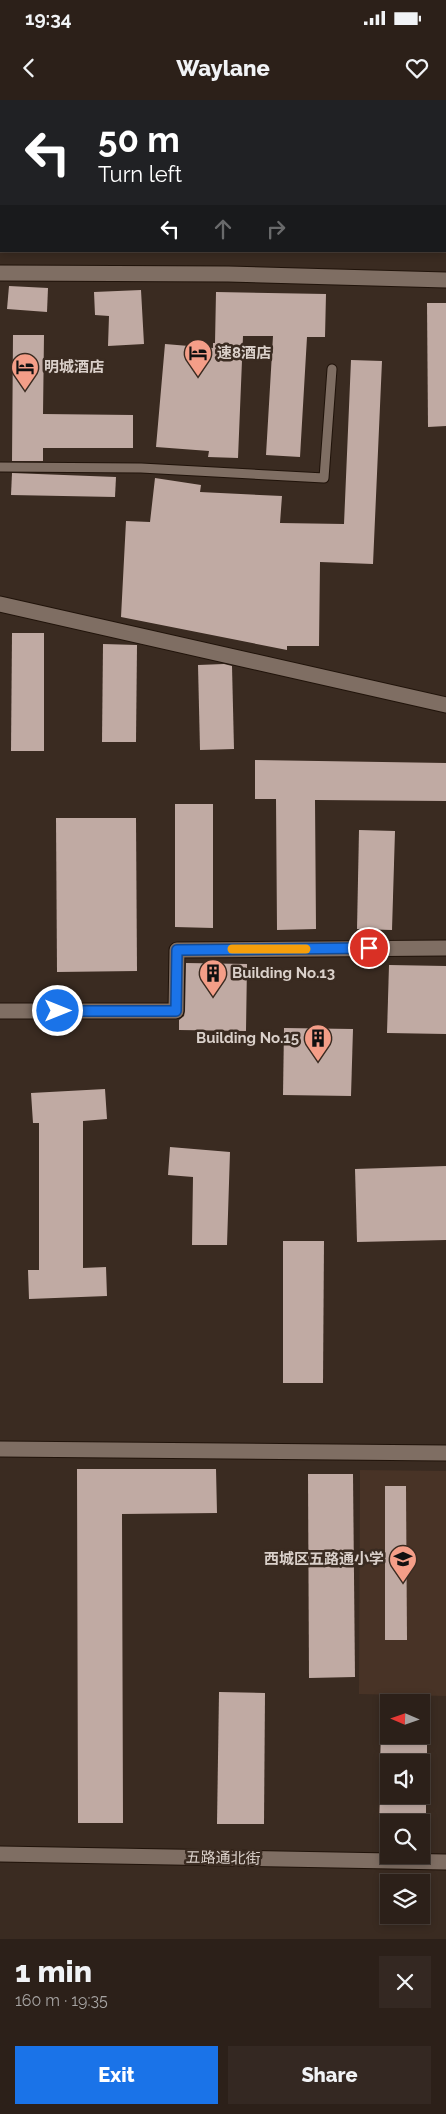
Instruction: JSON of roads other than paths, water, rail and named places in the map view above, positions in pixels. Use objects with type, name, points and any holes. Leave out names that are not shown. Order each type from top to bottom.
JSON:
[{"type":"street","points":[[0,273],[228,274],[446,280]]},
{"type":"street","points":[[0,604],[446,705]]},
{"type":"street","points":[[0,1011],[176,1011],[177,950],[446,948]]},
{"type":"street","points":[[0,1449],[446,1453]]},
{"type":"street","name":"五路通北街","points":[[0,1854],[446,1862]]},
{"type":"lane","points":[[0,467],[141,468],[324,478],[332,369]]},
{"type":"place","name":"速8酒店","points":[[198,377]]},
{"type":"place","name":"明城酒店","points":[[25,391]]},
{"type":"place","name":"Building No.13","points":[[213,997]]},
{"type":"place","name":"Building No.15","points":[[318,1062]]},
{"type":"place","name":"西城区五路通小学","points":[[403,1583]]}]
